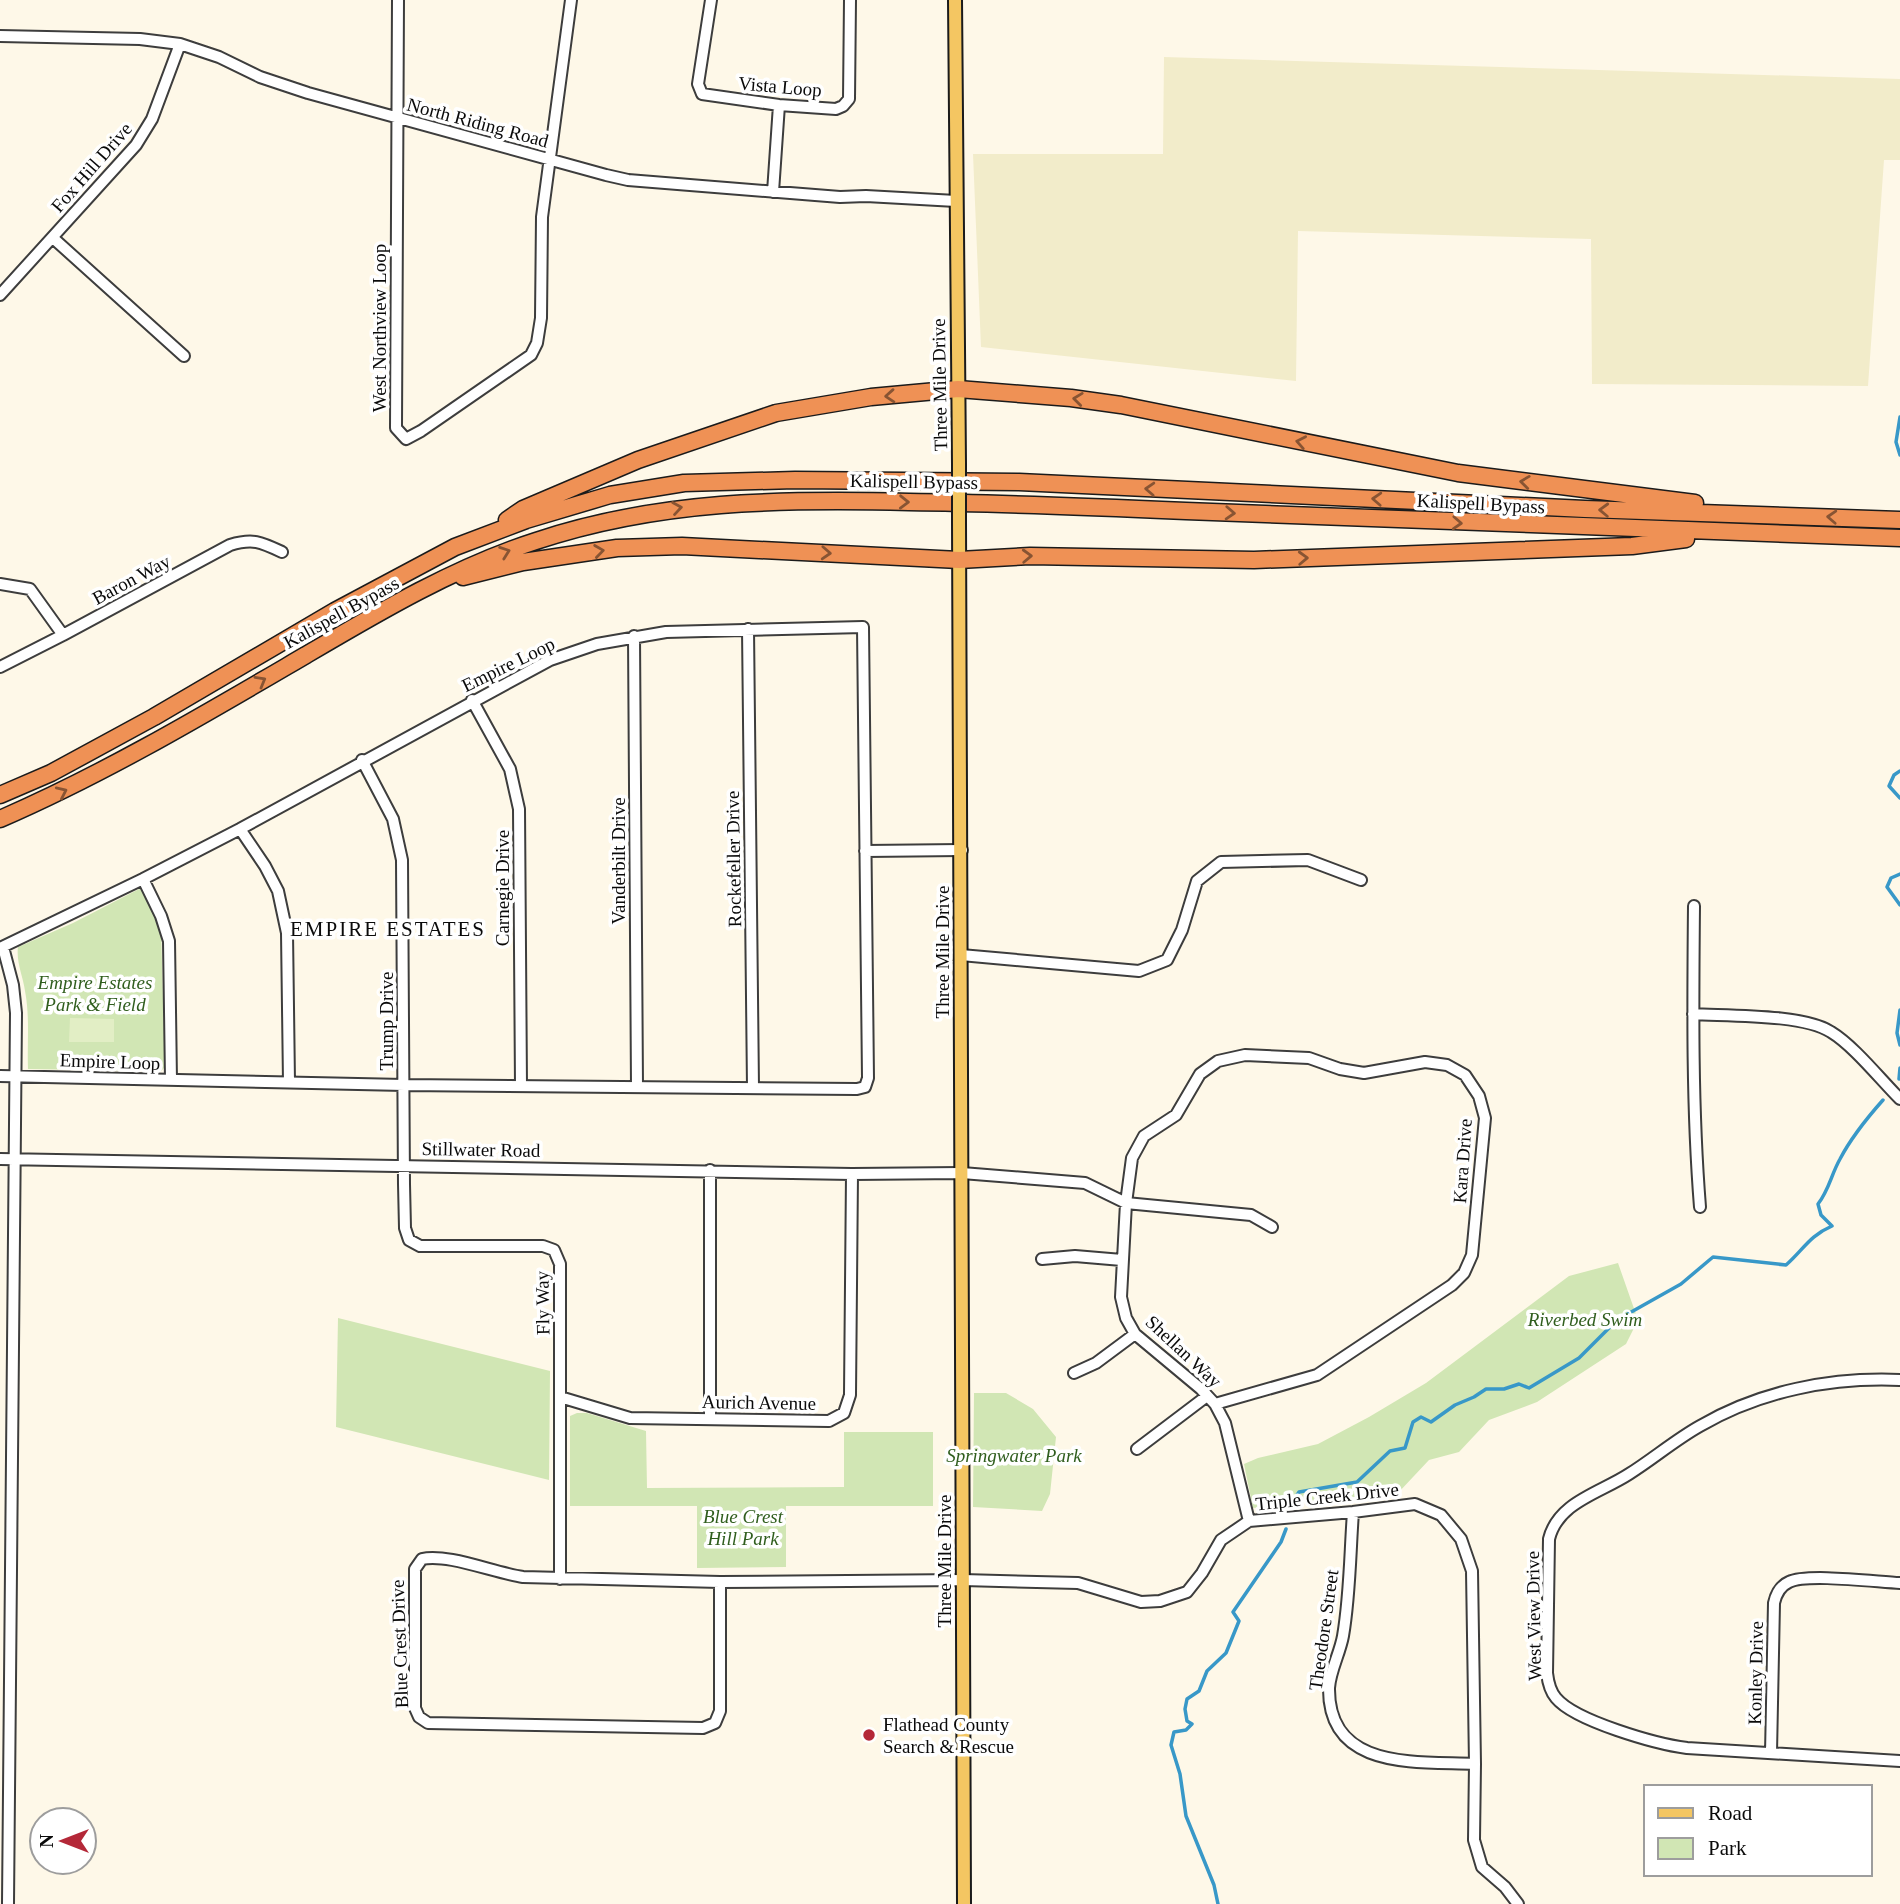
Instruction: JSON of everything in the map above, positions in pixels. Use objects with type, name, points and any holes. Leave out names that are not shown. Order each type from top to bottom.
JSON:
[{"type":"highway","points":[[488,534],[523,509],[579,484],[638,460],[776,413],[871,397],[958,389],[1121,405],[1458,473],[1787,515]]},
{"type":"highway","name":"Kalispell Bypass","points":[[0,795],[51,772],[154,717],[335,611],[456,547],[526,520],[610,495],[684,483],[734,480],[1019,482],[1585,509],[1900,520]]},
{"type":"highway","name":"Kalispell Bypass","points":[[0,819],[65,791],[170,734],[351,629],[470,565],[541,539],[690,506],[796,500],[1013,504],[1900,538]]},
{"type":"highway","points":[[436,584],[523,562],[617,548],[682,546],[959,560],[1031,556],[1254,560],[1632,546],[1734,533]]},
{"type":"main road","name":"Three Mile Drive","points":[[955,0],[962,850],[964,1904]]},
{"type":"street","points":[[398,0],[398,119]]},
{"type":"street","points":[[549,160],[571,0]]},
{"type":"street","name":"Vista Loop","points":[[711,0],[698,84],[702,94],[779,105],[836,108],[843,106],[849,99],[850,0]]},
{"type":"street","name":"North Riding Road","points":[[0,36],[140,39],[180,44],[219,57],[280,84],[398,119],[628,180],[773,192],[956,201]]},
{"type":"street","name":"Fox Hill Drive","points":[[0,295],[122,163],[142,136],[162,94],[180,44]]},
{"type":"street","points":[[773,192],[779,105]]},
{"type":"street","name":"West Northview Loop","points":[[398,119],[396,428],[406,439],[531,355],[537,343],[541,318],[542,216],[549,160]]},
{"type":"street","points":[[53,238],[184,356]]},
{"type":"street","name":"Baron Way","points":[[0,667],[230,545],[247,540],[262,542],[282,552]]},
{"type":"street","points":[[0,584],[30,589],[63,635]]},
{"type":"street","name":"Empire Loop","points":[[0,1076],[404,1085],[865,1087],[868,1078],[863,626],[666,632],[597,644],[550,660],[472,700],[240,829],[2,947]]},
{"type":"street","name":"Rockefeller Drive","points":[[748,629],[753,1088]]},
{"type":"street","name":"Vanderbilt Drive","points":[[635,636],[637,1087]]},
{"type":"street","name":"Carnegie Drive","points":[[472,700],[510,769],[519,809],[521,1086]]},
{"type":"street","name":"Trump Drive","points":[[362,760],[393,819],[402,860],[404,1165]]},
{"type":"street","points":[[240,829],[278,891],[287,933],[289,1082]]},
{"type":"street","points":[[865,851],[962,850]]},
{"type":"street","points":[[961,955],[1139,971],[1167,960],[1182,930],[1197,881],[1221,863],[1308,860],[1361,880]]},
{"type":"street","points":[[143,879],[162,916],[169,941],[171,1080]]},
{"type":"street","points":[[1694,906],[1695,1143],[1700,1207]]},
{"type":"street","points":[[2,947],[13,985],[16,1013],[7,1769],[8,1904]]},
{"type":"street","points":[[1693,1014],[1800,1021],[1821,1027],[1840,1039],[1900,1099]]},
{"type":"street","name":"Kara Drive","points":[[1126,1203],[1132,1158],[1144,1136],[1176,1115],[1200,1074],[1218,1061],[1245,1055],[1309,1058],[1340,1069],[1364,1073],[1425,1062],[1447,1065],[1465,1075],[1479,1096],[1485,1118],[1472,1255],[1464,1273],[1452,1285],[1317,1376],[1211,1400]]},
{"type":"street","name":"Stillwater Road","points":[[0,1159],[852,1174],[962,1173],[1085,1183],[1126,1203]]},
{"type":"street","name":"Fly Way","points":[[404,1165],[405,1228],[409,1240],[419,1245],[543,1247],[554,1250],[560,1264],[560,1579]]},
{"type":"street","points":[[710,1170],[710,1419]]},
{"type":"street","name":"Aurich Avenue","points":[[560,1397],[629,1418],[829,1421],[844,1413],[850,1395],[852,1174]]},
{"type":"street","points":[[1126,1203],[1251,1214],[1272,1227]]},
{"type":"street","name":"Shellan Way","points":[[1126,1203],[1121,1297],[1126,1318],[1135,1334],[1211,1400],[1225,1423],[1249,1521]]},
{"type":"street","points":[[1042,1259],[1075,1256],[1122,1261]]},
{"type":"street","points":[[1074,1373],[1096,1363],[1135,1334]]},
{"type":"street","name":"West View Drive","points":[[1771,1753],[1686,1748],[1652,1741],[1579,1714],[1556,1698],[1547,1673],[1551,1531],[1558,1518],[1570,1507],[1629,1474],[1697,1427],[1723,1413],[1751,1402],[1823,1383],[1845,1380],[1900,1380]]},
{"type":"street","points":[[1137,1449],[1211,1400]]},
{"type":"street","name":"Triple Creek Drive","points":[[963,1580],[1078,1583],[1141,1602],[1160,1601],[1187,1592],[1221,1541],[1249,1521],[1415,1504],[1441,1515],[1461,1539],[1472,1571],[1474,1840],[1482,1867],[1505,1887],[1518,1904]]},
{"type":"street","name":"Theodore Street","points":[[1353,1512],[1345,1625],[1329,1686],[1331,1712],[1344,1737],[1361,1750],[1386,1759],[1475,1764]]},
{"type":"street","name":"Blue Crest Drive","points":[[720,1583],[720,1712],[715,1723],[703,1728],[428,1723],[419,1717],[415,1708],[415,1569],[422,1559],[435,1556],[499,1573],[560,1579],[720,1583],[963,1580]]},
{"type":"street","name":"Konley Drive","points":[[1900,1583],[1809,1578],[1789,1581],[1782,1587],[1774,1604],[1771,1753],[1900,1761]]},
{"type":"shaded area","points":[[1164,57],[1900,79],[1900,160],[1884,160],[1868,386],[1592,384],[1591,239],[1298,231],[1296,381],[981,347],[973,154],[1163,154]]},
{"type":"green space","name":"Empire Estates Park & Field","points":[[139,889],[143,890],[161,928],[165,1067],[161,1071],[28,1069],[27,1010],[18,947],[73,923]]},
{"type":"green space","points":[[70,1018],[114,1019],[114,1042],[69,1042]]},
{"type":"green space","name":"Riverbed Swim","points":[[1618,1263],[1638,1320],[1626,1344],[1537,1402],[1489,1420],[1459,1452],[1429,1460],[1398,1493],[1253,1508],[1244,1464],[1258,1458],[1318,1444],[1369,1417],[1426,1383],[1569,1276]]},
{"type":"green space","points":[[338,1318],[550,1371],[549,1480],[336,1427]]},
{"type":"green space","name":"Springwater Park","points":[[974,1393],[1006,1393],[1033,1409],[1056,1437],[1050,1494],[1042,1511],[973,1507]]},
{"type":"green space","name":"Blue Crest Hill Park","points":[[587,1413],[646,1431],[647,1488],[844,1487],[844,1432],[933,1432],[933,1506],[786,1506],[786,1567],[697,1568],[697,1506],[570,1506],[570,1416]]},
{"type":"waterway","points":[[1900,417],[1896,442],[1900,455]]},
{"type":"waterway","points":[[1900,771],[1894,775],[1889,786],[1900,798]]},
{"type":"waterway","points":[[1900,874],[1891,878],[1887,887],[1900,905]]},
{"type":"waterway","points":[[1900,1010],[1897,1033],[1900,1045]]},
{"type":"waterway","points":[[1899,1079],[1900,1068]]},
{"type":"waterway","points":[[1297,1495],[1299,1492],[1357,1482],[1390,1451],[1405,1448],[1413,1422],[1421,1417],[1431,1422],[1455,1405],[1486,1389],[1504,1389],[1519,1384],[1529,1388],[1579,1358],[1617,1320],[1681,1284],[1713,1257],[1786,1265],[1812,1239],[1832,1226],[1821,1215],[1818,1204],[1849,1143],[1883,1100]]},
{"type":"waterway","points":[[1218,1904],[1214,1885],[1186,1816],[1180,1774],[1171,1745],[1174,1732],[1186,1730],[1192,1724],[1187,1721],[1187,1699],[1199,1691],[1207,1671],[1226,1653],[1239,1621],[1233,1612],[1281,1542],[1286,1529]]},
{"type":"place","name":"Flathead County Search & Rescue","points":[[869,1735]]},
{"type":"district","name":"EMPIRE ESTATES","points":[[388,929]]}]
